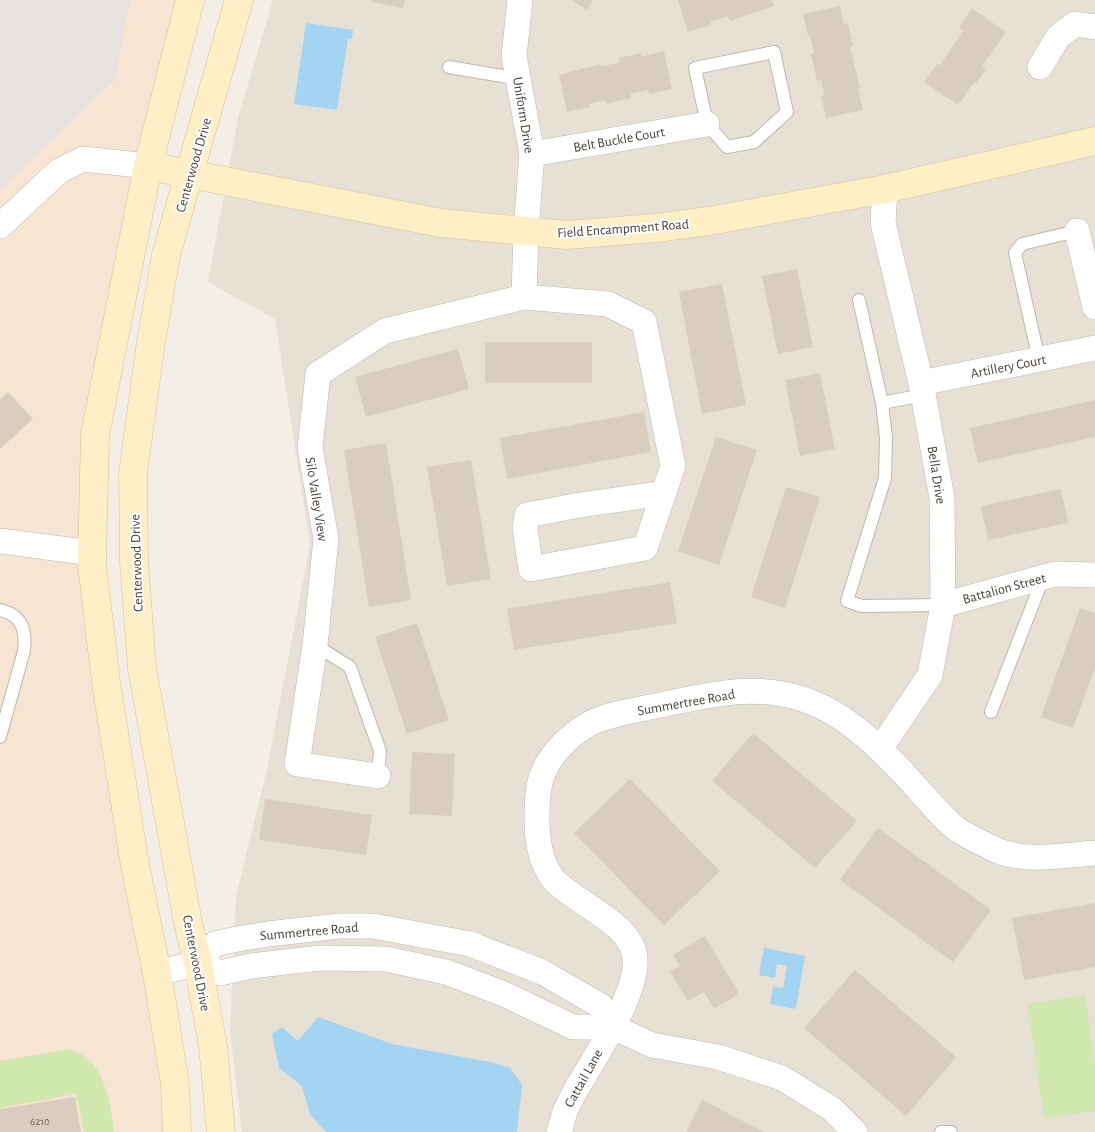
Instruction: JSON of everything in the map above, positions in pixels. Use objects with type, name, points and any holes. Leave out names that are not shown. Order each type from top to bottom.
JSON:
[{"type":"street","points":[[178,1132],[175,1084],[157,973],[135,865],[106,682],[97,618],[92,553],[95,435],[148,166],[190,0]]},
{"type":"street","name":"Centerwood Drive","points":[[221,1132],[213,1046],[198,963],[188,923],[142,668],[134,562],[133,473],[151,342],[166,255],[239,0]]},
{"type":"street","name":"Uniform Drive","points":[[520,0],[514,56],[532,154],[526,231]]},
{"type":"street","points":[[1040,67],[1058,37],[1075,24],[1095,27]]},
{"type":"street","name":"Belt Buckle Court","points":[[532,154],[707,124]]},
{"type":"street","name":"Field Encampment Road","points":[[148,166],[441,223],[567,235],[709,222],[885,189],[1095,141]]},
{"type":"street","points":[[0,226],[59,171],[83,159],[148,166]]},
{"type":"street","name":"Bella Drive","points":[[880,749],[930,675],[943,605],[942,498],[922,389],[883,223],[885,189]]},
{"type":"street","points":[[524,297],[526,231]]},
{"type":"street","points":[[1077,231],[1095,306]]},
{"type":"street","name":"Silo Valley View","points":[[378,776],[297,764],[315,645],[326,539],[310,448],[318,374],[385,331],[524,297],[608,304],[644,322],[673,466],[664,493],[645,548],[531,569],[525,529],[527,515],[664,493]]},
{"type":"street","name":"Artillery Court","points":[[922,389],[1095,348]]},
{"type":"street","points":[[0,542],[92,553]]},
{"type":"street","name":"Battalion Street","points":[[943,605],[1055,574],[1095,576]]},
{"type":"street","name":"Summertree Road","points":[[612,1027],[625,1001],[633,978],[636,957],[627,937],[612,922],[589,908],[554,879],[541,854],[537,831],[537,797],[543,772],[558,748],[590,724],[621,713],[735,692],[780,693],[810,700],[835,714],[880,749],[956,828],[998,851],[1035,858],[1095,853]]},
{"type":"street","name":"Summertree Road","points":[[612,1027],[601,1006],[542,972],[470,944],[373,926],[339,926],[237,939],[215,944],[198,963],[220,973],[251,966],[320,958],[386,959],[446,972],[504,994],[573,1027],[612,1027],[652,1046],[718,1057],[782,1078],[832,1108],[855,1132]]},
{"type":"street","points":[[157,973],[198,963]]},
{"type":"street","name":"Cattail Lane","points":[[559,1132],[566,1110],[612,1027]]},
{"type":"lane","points":[[774,52],[787,112],[754,142],[727,147],[707,124],[695,68],[774,52]]},
{"type":"lane","points":[[449,67],[518,79]]},
{"type":"lane","points":[[1039,360],[1015,253],[1022,244],[1077,231]]},
{"type":"lane","points":[[858,300],[882,403],[886,438],[885,478],[847,601],[862,606],[943,605]]},
{"type":"lane","points":[[882,403],[922,389]]},
{"type":"lane","points":[[991,712],[1042,578]]},
{"type":"lane","points":[[0,610],[10,612],[21,622],[25,637],[24,651],[0,737]]},
{"type":"lane","points":[[315,645],[350,667],[380,751],[378,776]]},
{"type":"lane","points":[[941,1132],[951,1132]]},
{"type":"shaded area","points":[[0,0],[185,0],[95,435],[92,553],[176,1132],[0,1132]]},
{"type":"shaded area","points":[[0,0],[130,0],[115,80],[0,190]]},
{"type":"shaded area","points":[[273,0],[1095,0],[1095,1132],[242,1132],[230,1032],[236,896],[267,769],[310,545],[275,319],[208,282],[238,118]]},
{"type":"green space","points":[[1085,995],[1095,1063],[1095,1111],[1044,1118],[1027,1004]]},
{"type":"green space","points":[[70,1049],[84,1056],[98,1070],[106,1090],[114,1132],[84,1132],[76,1094],[0,1108],[0,1061]]},
{"type":"water","points":[[306,23],[353,30],[352,39],[348,38],[337,110],[294,104]]},
{"type":"water","points":[[764,948],[805,956],[796,1009],[770,1004],[773,987],[783,988],[787,966],[777,964],[775,978],[759,975]]},
{"type":"water","points":[[318,1017],[392,1044],[495,1063],[510,1068],[522,1085],[517,1132],[326,1132],[310,1114],[302,1086],[279,1068],[272,1034],[282,1027],[298,1041]]},
{"type":"building","points":[[372,0],[405,0],[403,8],[372,2]]},
{"type":"building","points":[[572,0],[593,0],[587,10]]},
{"type":"building","points":[[678,0],[772,0],[774,6],[730,21],[728,16],[710,22],[711,25],[688,32]]},
{"type":"building","points":[[840,6],[844,25],[848,24],[853,46],[850,47],[860,88],[858,88],[863,110],[826,118],[821,96],[824,95],[821,80],[817,81],[811,54],[814,53],[803,14]]},
{"type":"building","points":[[972,8],[1006,32],[982,66],[986,69],[958,105],[924,82],[937,64],[940,65],[963,31],[959,28]]},
{"type":"building","points":[[664,51],[672,89],[649,94],[648,90],[630,94],[631,98],[607,104],[606,100],[589,104],[589,107],[567,112],[559,75],[600,64],[601,67],[620,62],[619,58],[641,53],[641,57]]},
{"type":"building","points":[[797,269],[813,347],[778,354],[762,276]]},
{"type":"building","points":[[722,284],[746,405],[702,414],[679,292]]},
{"type":"building","points":[[485,342],[592,342],[592,383],[485,383]]},
{"type":"building","points":[[458,349],[469,389],[366,417],[355,377]]},
{"type":"building","points":[[820,373],[835,449],[800,456],[785,380]]},
{"type":"building","points":[[8,392],[33,419],[0,449],[0,400]]},
{"type":"building","points":[[1095,400],[1095,437],[978,463],[970,428]]},
{"type":"building","points":[[644,412],[651,452],[507,479],[500,438]]},
{"type":"building","points":[[716,437],[757,450],[719,565],[678,551]]},
{"type":"building","points":[[386,443],[411,600],[369,607],[344,450]]},
{"type":"building","points":[[471,460],[491,579],[447,586],[427,467]]},
{"type":"building","points":[[786,487],[820,497],[785,608],[751,597]]},
{"type":"building","points":[[1061,489],[1068,523],[988,540],[981,506]]},
{"type":"building","points":[[670,582],[677,623],[514,650],[507,609]]},
{"type":"building","points":[[1080,608],[1095,613],[1095,667],[1073,728],[1041,717]]},
{"type":"building","points":[[417,623],[449,720],[407,734],[375,637]]},
{"type":"building","points":[[753,733],[857,821],[815,868],[712,781]]},
{"type":"building","points":[[412,752],[455,754],[452,816],[409,814]]},
{"type":"building","points":[[630,779],[720,871],[664,925],[574,833]]},
{"type":"building","points":[[265,799],[372,815],[366,855],[259,840]]},
{"type":"building","points":[[878,828],[991,910],[953,962],[840,880]]},
{"type":"building","points":[[1095,903],[1095,967],[1024,980],[1012,918]]},
{"type":"building","points":[[705,936],[739,994],[714,1009],[704,992],[688,1001],[670,972],[680,966],[673,955]]},
{"type":"building","points":[[855,970],[956,1057],[906,1116],[804,1028]]},
{"type":"building","points":[[75,1097],[81,1132],[0,1132],[0,1109]]},
{"type":"building","points":[[702,1100],[764,1132],[686,1132]]}]
